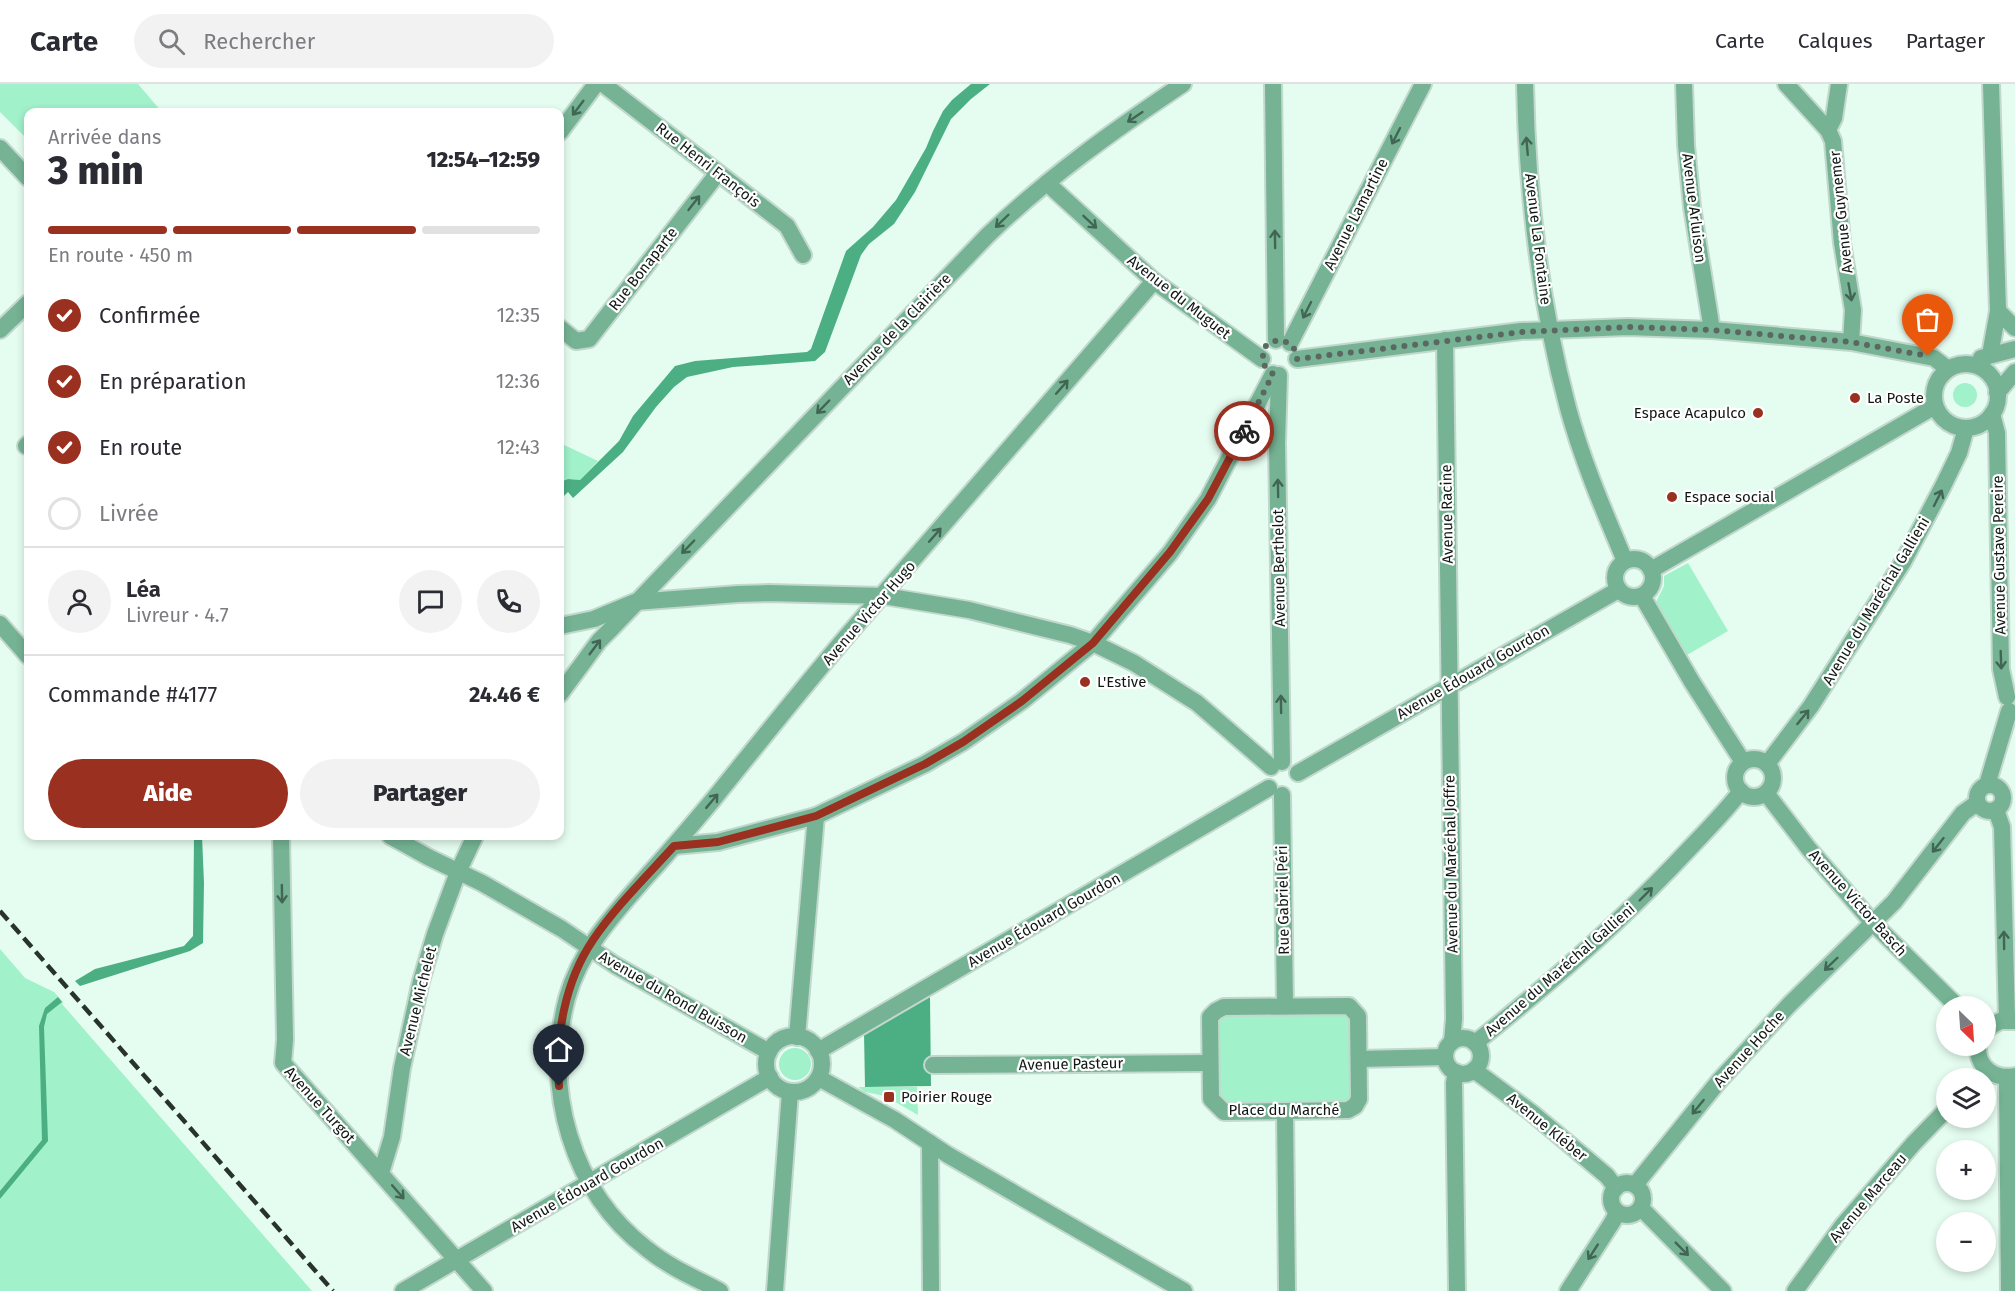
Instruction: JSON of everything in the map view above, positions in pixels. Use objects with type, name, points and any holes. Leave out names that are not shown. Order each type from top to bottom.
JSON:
[{"type":"street","points":[[564,127],[596,84]]},
{"type":"street","name":"Rue Henri François","points":[[603,84],[787,226],[803,255]]},
{"type":"street","name":"Avenue de la Clairière","points":[[635,602],[1013,211],[1100,140],[1184,84]]},
{"type":"street","points":[[1273,84],[1283,342]]},
{"type":"street","name":"Avenue Lamartine","points":[[1283,342],[1423,84]]},
{"type":"street","name":"Avenue La Fontaine","points":[[1526,84],[1526,132],[1534,231],[1550,329],[1569,410],[1598,498],[1625,561]]},
{"type":"street","name":"Avenue Arluison","points":[[1684,84],[1686,145],[1692,207],[1712,330]]},
{"type":"street","points":[[1786,84],[1828,130]]},
{"type":"street","name":"Avenue Guynemer","points":[[1839,84],[1834,118],[1828,130],[1833,141],[1842,243],[1853,310],[1851,342]]},
{"type":"street","points":[[1990,355],[1998,311],[1991,84]]},
{"type":"street","points":[[0,148],[24,174]]},
{"type":"street","name":"Rue Bonaparte","points":[[564,331],[576,341],[589,339],[718,173]]},
{"type":"street","name":"Avenue du Muguet","points":[[1047,183],[1154,281],[1262,359]]},
{"type":"street","name":"Avenue Victor Hugo","points":[[720,1291],[671,1266],[642,1245],[617,1221],[590,1184],[579,1164],[568,1134],[561,1102],[558,1070],[563,1014],[576,973],[601,928],[674,846],[853,629],[884,596],[1154,281]]},
{"type":"street","points":[[0,330],[24,307]]},
{"type":"street","points":[[1998,311],[2015,328]]},
{"type":"street","points":[[1297,359],[1550,329],[1628,327],[1712,330],[1851,342],[1934,358],[1954,367],[1972,364],[1982,368],[1990,374],[1995,383],[1996,404],[1992,414],[1985,421],[1966,428],[1947,422],[1935,406],[1935,386],[1940,376],[1954,367],[2015,349]]},
{"type":"street","name":"Avenue Racine","points":[[1445,340],[1449,687]]},
{"type":"street","points":[[1271,342],[1283,342],[1295,350],[1297,359],[1288,372],[1276,374],[1265,368],[1262,359],[1263,349],[1271,342]]},
{"type":"street","points":[[1997,393],[2015,372]]},
{"type":"street","points":[[674,846],[718,842],[816,816],[925,764],[963,742],[1022,701],[1093,643],[1170,552],[1208,499],[1276,374]]},
{"type":"street","name":"Avenue Berthelot","points":[[1276,374],[1276,765]]},
{"type":"street","points":[[1651,570],[1935,406]]},
{"type":"street","name":"Avenue Gustave Pereire","points":[[1992,414],[1997,433],[2001,669],[2012,708]]},
{"type":"street","name":"Avenue du Maréchal Gallieni","points":[[1767,764],[1811,706],[1904,562],[1959,453],[1966,428]]},
{"type":"street","points":[[1640,560],[1651,570],[1653,575],[1651,587],[1642,596],[1627,596],[1618,590],[1615,574],[1625,561],[1640,560]]},
{"type":"street","name":"Avenue Édouard Gourdon","points":[[1298,773],[1618,590]]},
{"type":"street","points":[[564,625],[594,619],[635,602],[769,593],[884,596],[969,610],[1057,631],[1093,643],[1134,663],[1197,702],[1276,765],[1292,765],[1298,773],[1296,788],[1292,791],[1276,791],[1266,775],[1276,765]]},
{"type":"street","points":[[1642,596],[1692,682],[1743,762]]},
{"type":"street","points":[[564,689],[599,641],[635,602]]},
{"type":"street","points":[[0,624],[24,651]]},
{"type":"street","name":"Avenue du Maréchal Joffre","points":[[1449,687],[1454,1020],[1449,1049]]},
{"type":"street","points":[[1996,810],[1983,810],[1977,803],[1977,794],[1991,786],[2012,708]]},
{"type":"street","points":[[1755,759],[1767,764],[1773,775],[1773,782],[1766,793],[1753,796],[1741,791],[1735,780],[1738,767],[1743,762],[1755,759]]},
{"type":"street","points":[[1991,786],[2002,792],[2003,801],[1996,810]]},
{"type":"street","name":"Avenue Édouard Gourdon","points":[[818,1051],[1276,791]]},
{"type":"street","name":"Rue Gabriel Péri","points":[[1276,791],[1285,1006]]},
{"type":"street","name":"Avenue du Maréchal Gallieni","points":[[1475,1043],[1571,964],[1621,919],[1667,873],[1741,791]]},
{"type":"street","name":"Avenue Victor Basch","points":[[1766,793],[1809,849],[1873,923],[1947,996]]},
{"type":"street","name":"Avenue Hoche","points":[[1635,1185],[1719,1081],[1789,1005],[1894,902],[1963,813],[1977,803]]},
{"type":"street","points":[[1996,810],[2002,827],[2011,1020],[1996,1022]]},
{"type":"street","points":[[797,1037],[816,816]]},
{"type":"street","name":"Avenue Turgot","points":[[281,840],[285,1040],[283,1063],[484,1291]]},
{"type":"street","name":"Avenue du Rond Buisson","points":[[398,840],[482,883],[552,923],[615,965],[769,1052]]},
{"type":"street","name":"Avenue Michelet","points":[[381,1173],[392,1137],[402,1068],[421,981],[435,934],[458,872],[473,840]]},
{"type":"street","name":"Place du Marché","points":[[1349,1006],[1358,1016],[1360,1059],[1359,1099],[1348,1110],[1224,1112],[1211,1099],[1210,1017],[1224,1007],[1349,1006]]},
{"type":"street","points":[[797,1037],[813,1044],[818,1051],[822,1064],[819,1078],[807,1089],[790,1092],[775,1084],[770,1077],[767,1069],[769,1052],[781,1040],[797,1037]]},
{"type":"street","points":[[1360,1059],[1449,1049],[1464,1038],[1475,1043],[1479,1049],[1481,1056],[1479,1064],[1474,1070],[1464,1074],[1456,1072],[1449,1068],[1449,1049]]},
{"type":"street","name":"Avenue Pasteur","points":[[933,1065],[1210,1063]]},
{"type":"street","name":"Avenue Kléber","points":[[1474,1070],[1539,1119],[1607,1176],[1616,1188]]},
{"type":"street","points":[[1456,1072],[1454,1083],[1457,1291]]},
{"type":"street","points":[[1996,1076],[2011,1077],[2009,1291]]},
{"type":"street","name":"Avenue Édouard Gourdon","points":[[403,1291],[770,1077]]},
{"type":"street","points":[[819,1078],[895,1120],[930,1143],[1184,1291]]},
{"type":"street","points":[[775,1291],[790,1092]]},
{"type":"street","points":[[1285,1112],[1287,1291]]},
{"type":"street","name":"Avenue Marceau","points":[[1795,1291],[1843,1225],[1936,1120]]},
{"type":"street","points":[[930,1143],[931,1291]]},
{"type":"street","points":[[1568,1291],[1614,1221],[1617,1212],[1612,1203],[1612,1196],[1616,1188],[1622,1184],[1635,1185],[1643,1196],[1641,1208],[1633,1214],[1617,1212]]},
{"type":"street","points":[[1641,1208],[1723,1291]]},
{"type":"shaded area","points":[[0,84],[138,84],[159,108],[24,108],[24,136],[0,112]]},
{"type":"shaded area","points":[[971,84],[990,84],[951,119],[915,192],[894,224],[869,244],[861,255],[825,352],[815,361],[733,367],[687,377],[674,387],[656,407],[623,452],[573,498],[568,492],[564,496],[564,480],[580,480],[619,441],[633,416],[675,366],[695,361],[807,352],[811,349],[846,251],[873,227],[896,200],[926,148],[943,111]]},
{"type":"shaded area","points":[[1965,383],[1974,386],[1977,395],[1974,404],[1965,407],[1956,404],[1953,395],[1956,386]]},
{"type":"shaded area","points":[[564,445],[598,461],[580,480],[564,480]]},
{"type":"shaded area","points":[[1688,563],[1728,631],[1687,655],[1656,602],[1664,586],[1664,576]]},
{"type":"shaded area","points":[[194,840],[202,840],[203,943],[190,951],[80,986],[75,981],[95,969],[184,946],[193,936]]},
{"type":"shaded area","points":[[0,949],[25,978],[54,992],[312,1291],[0,1291]]},
{"type":"shaded area","points":[[58,997],[62,1002],[47,1014],[44,1027],[48,1141],[0,1199],[0,1191],[42,1140],[39,1026],[45,1008]]},
{"type":"shaded area","points":[[930,997],[931,1086],[865,1087],[864,1033]]},
{"type":"shaded area","points":[[1349,1006],[1357,1103],[1220,1110],[1216,1011]]},
{"type":"shaded area","points":[[795,1048],[806,1053],[811,1064],[806,1075],[795,1080],[784,1075],[779,1064],[784,1053]]},
{"type":"shaded area","points":[[858,1087],[917,1087],[918,1115],[885,1096],[865,1092]]},
{"type":"railway","points":[[0,911],[333,1291]]},
{"type":"way so far","points":[[1244,431],[1273,374],[1263,364],[1263,349],[1276,340],[1290,343],[1297,359],[1550,329],[1628,327],[1712,330],[1851,342],[1928,356]]},
{"type":"place","name":"La Poste","points":[[1855,398]]},
{"type":"place","name":"Espace Acapulco","points":[[1758,413]]},
{"type":"place","name":"Espace social","points":[[1672,497]]},
{"type":"place","name":"L'Estive","points":[[1085,682]]},
{"type":"place","name":"Poirier Rouge","points":[[889,1097]]},
{"type":"route","points":[[559,1086],[559,1041],[563,1014],[576,973],[601,928],[674,846],[718,842],[816,816],[925,764],[963,742],[1022,701],[1093,643],[1170,552],[1208,499],[1244,431]]}]
